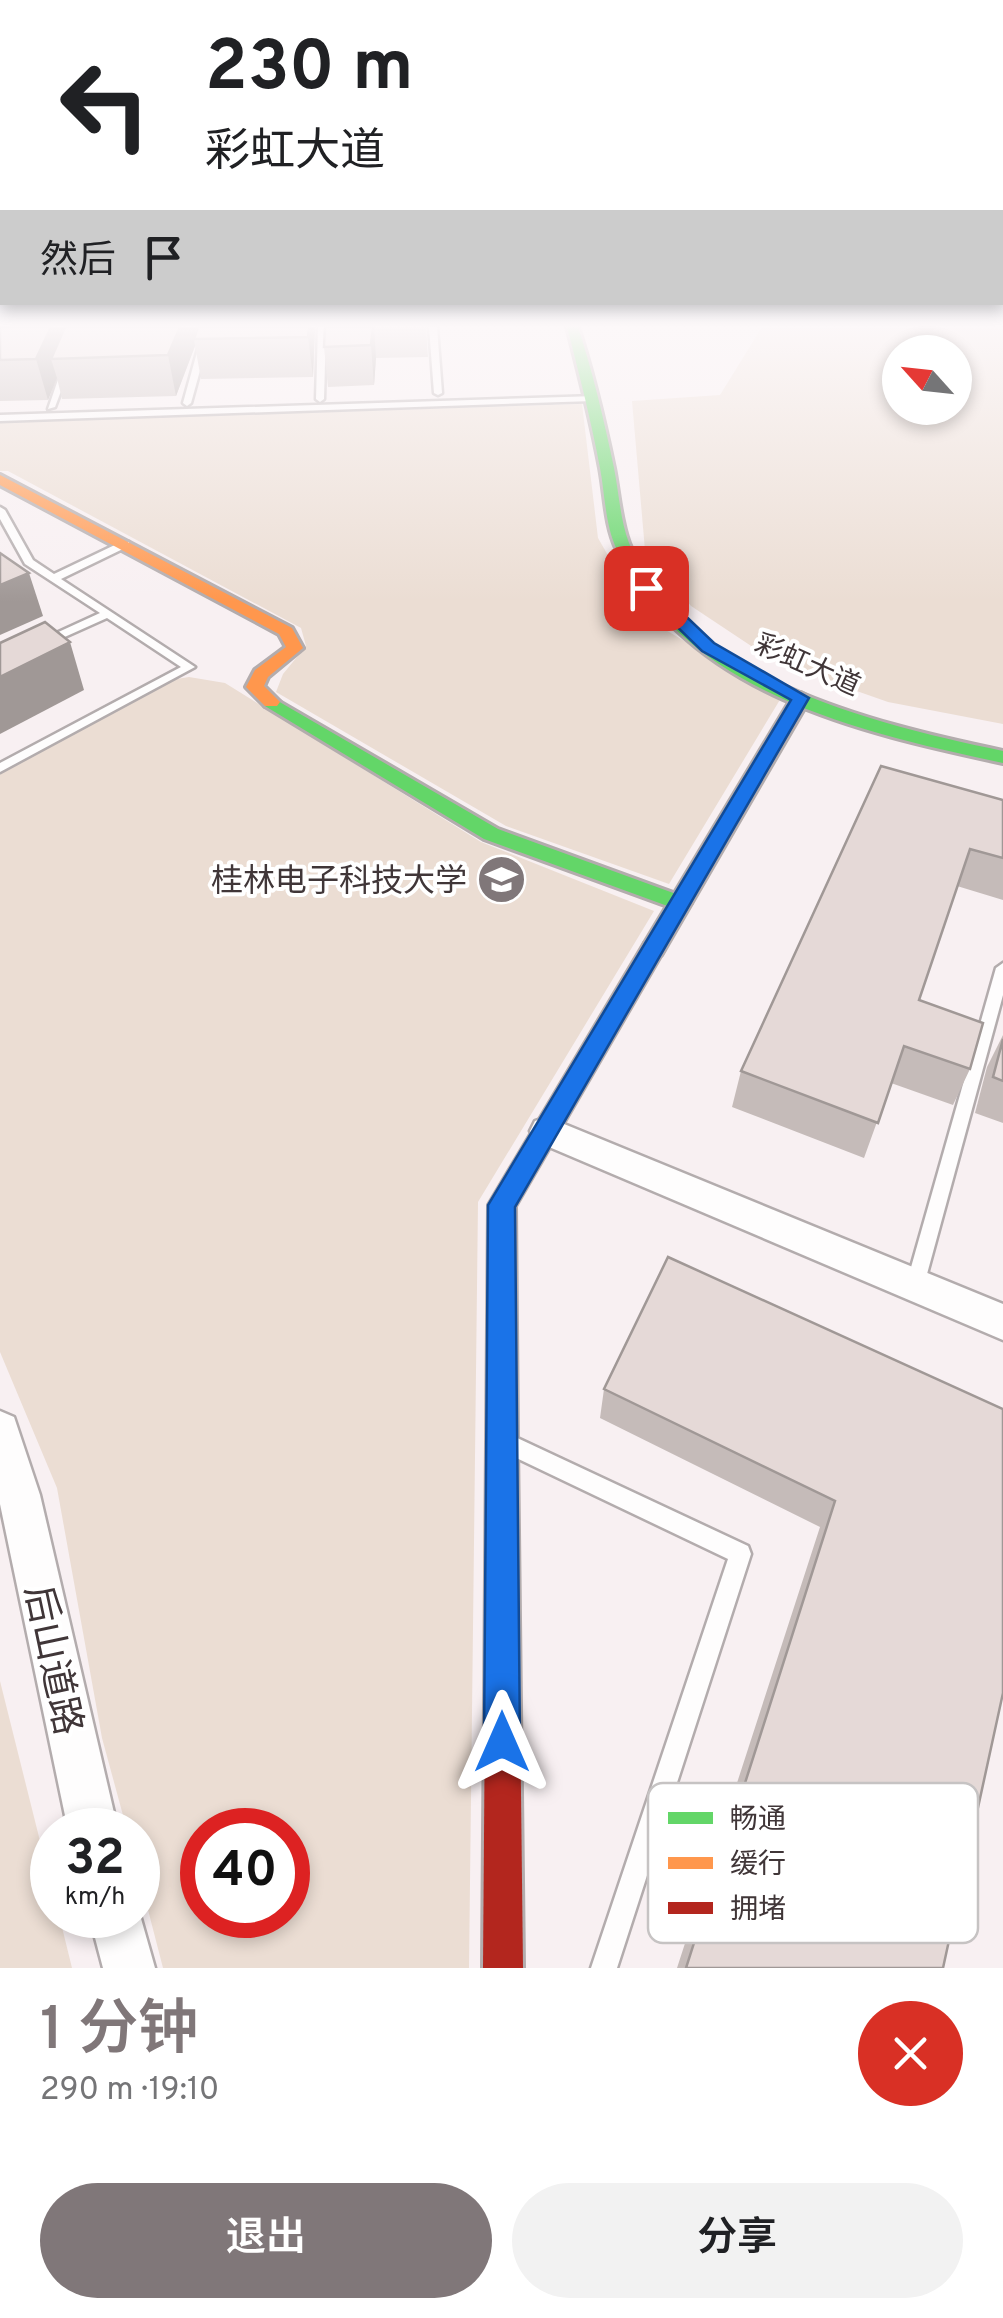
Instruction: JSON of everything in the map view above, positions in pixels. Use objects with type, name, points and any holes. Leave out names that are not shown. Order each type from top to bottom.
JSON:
[{"type":"street","name":"彩虹大道","points":[[597,419],[622,543],[646,588],[708,647],[800,698],[893,732],[1003,757]]},
{"type":"street","points":[[0,479],[293,637],[293,649],[258,678],[260,696],[491,834],[680,903]]},
{"type":"street","points":[[503,1968],[502,1205],[800,698]]},
{"type":"street","points":[[547,1132],[1003,1322]]},
{"type":"street","name":"后山道路","points":[[0,1431],[19,1496],[88,1808]]},
{"type":"street","points":[[121,1938],[129,1968]]},
{"type":"lane","points":[[0,510],[30,562],[188,667],[0,768]]},
{"type":"lane","points":[[54,578],[125,544]]},
{"type":"lane","points":[[15,568],[30,562]]},
{"type":"lane","points":[[36,646],[107,614]]},
{"type":"lane","points":[[915,1286],[996,1018],[1003,968]]},
{"type":"lane","points":[[500,1440],[740,1554],[665,1783]]},
{"type":"lane","points":[[604,1968],[648,1834]]},
{"type":"shaded area","points":[[584,419],[598,538],[629,592],[664,629],[781,698],[669,884],[506,826],[276,692],[283,674],[306,646],[301,628],[8,471],[0,471],[0,422]]},
{"type":"shaded area","points":[[634,419],[882,419],[882,425],[972,425],[972,419],[1003,419],[1003,724],[888,702],[777,663],[691,606],[645,550]]},
{"type":"shaded area","points":[[189,677],[225,683],[481,842],[654,911],[478,1202],[469,1968],[163,1968],[155,1938],[160,1938],[160,1808],[121,1808],[102,1738],[57,1488],[0,1352],[0,768],[164,681]]},
{"type":"shaded area","points":[[0,1681],[32,1808],[30,1938],[65,1938],[72,1968],[0,1968]]},
{"type":"building","points":[[0,553],[29,573],[0,585]]},
{"type":"building","points":[[45,622],[70,642],[0,677],[0,643]]},
{"type":"building","points":[[881,766],[1003,800],[1003,858],[970,849],[919,1000],[983,1023],[970,1069],[904,1046],[878,1123],[741,1071]]},
{"type":"building","points":[[1003,1039],[1003,1081],[993,1077]]},
{"type":"building","points":[[668,1257],[1003,1409],[1003,1693],[978,1808],[978,1783],[745,1783],[835,1501],[604,1389]]},
{"type":"building","points":[[694,1943],[948,1943],[943,1968],[686,1968]]},
{"type":"traffic: fast","points":[[596,419],[624,549],[653,596],[692,636],[737,668],[787,695],[840,716],[1003,757]]},
{"type":"traffic: fast","points":[[271,702],[491,834],[680,903]]},
{"type":"traffic: fast","points":[[502,1444],[502,1205],[653,949]]},
{"type":"traffic: slow","points":[[0,479],[286,631],[295,648],[261,674],[255,687],[271,702]]},
{"type":"traffic: slow","points":[[653,949],[801,698]]},
{"type":"traffic: jam","points":[[502,1444],[503,1968]]},
{"type":"place","name":"桂林电子科技大学","points":[[502,880]]},
{"type":"route","points":[[502,1742],[502,1205],[800,698],[708,647],[670,616],[646,588]]}]
